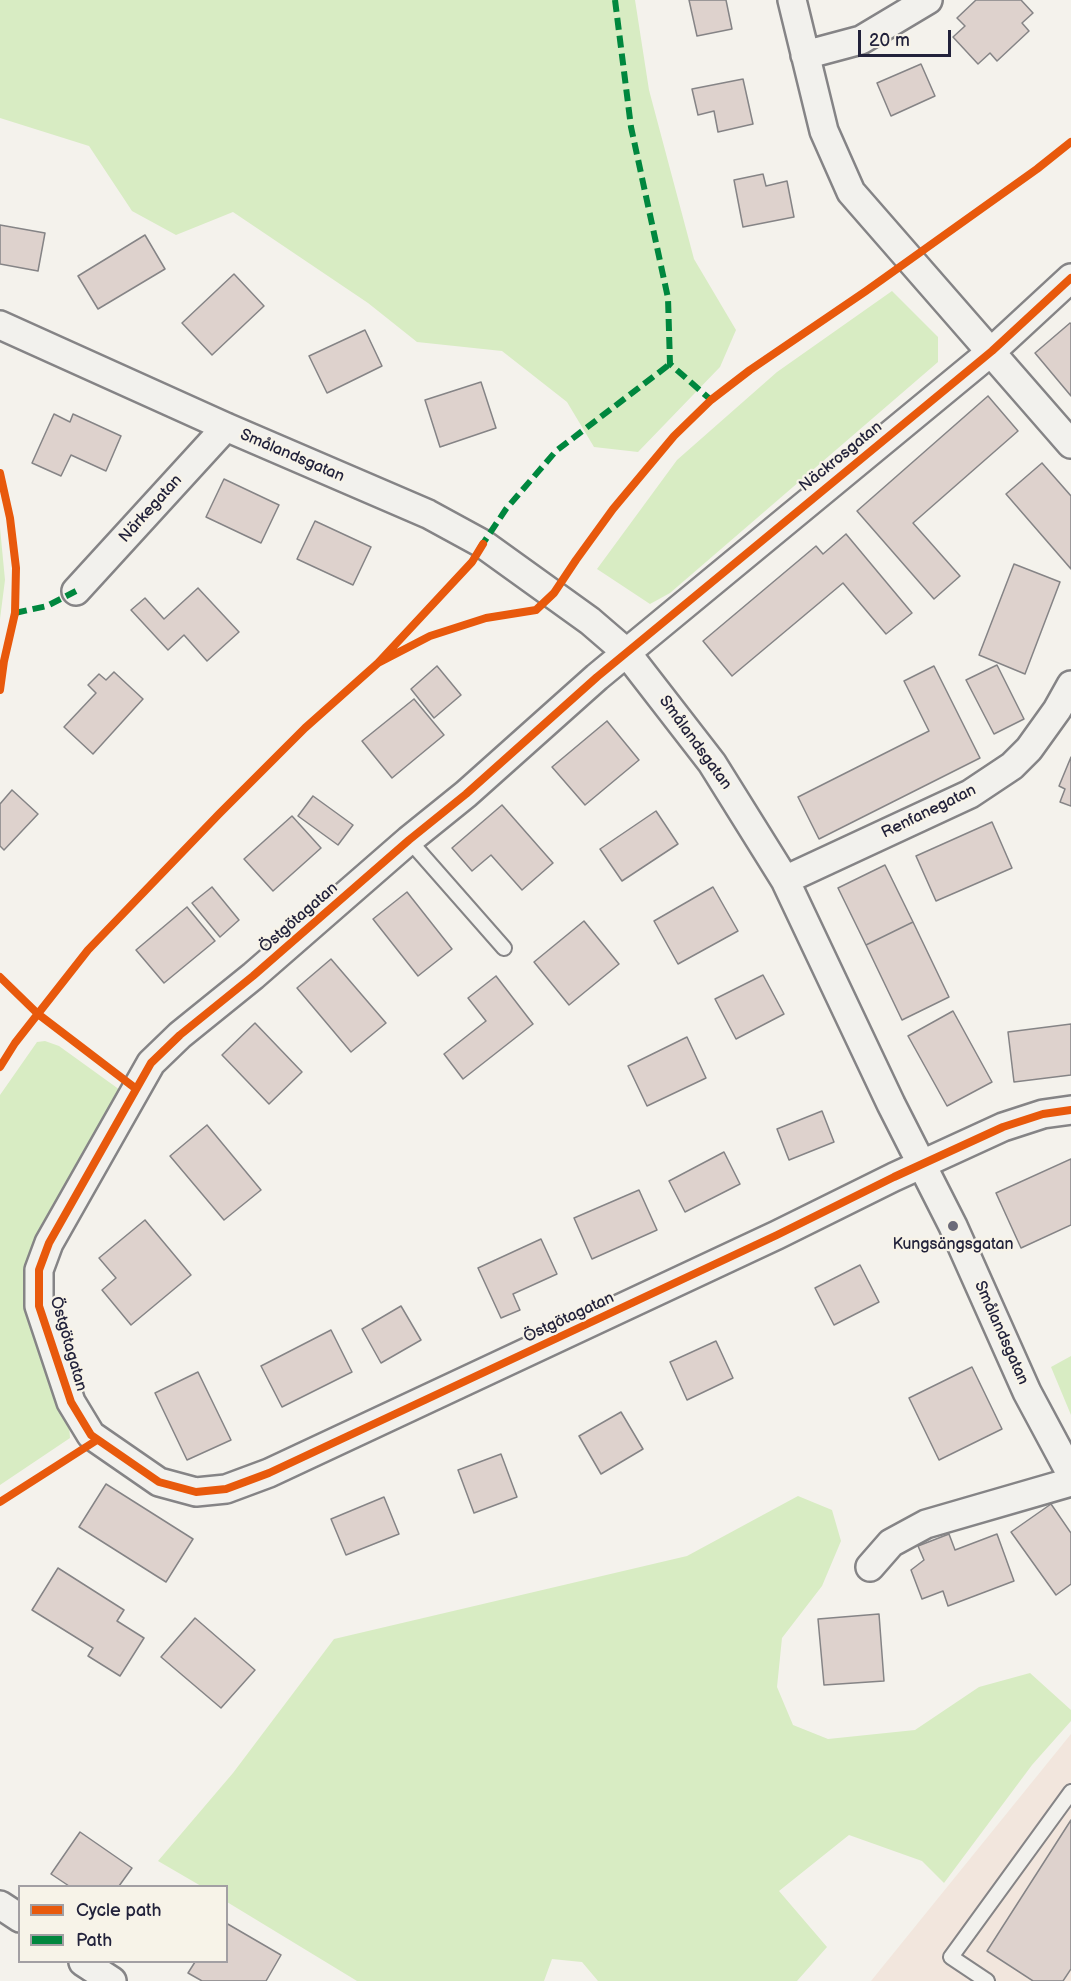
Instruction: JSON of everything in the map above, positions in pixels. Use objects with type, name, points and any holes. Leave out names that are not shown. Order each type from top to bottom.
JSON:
[{"type":"street","points":[[792,0],[824,131],[851,192],[1071,444]]},
{"type":"street","points":[[805,55],[861,40],[928,0]]},
{"type":"street","name":"Näckrosgatan","points":[[626,652],[992,351],[1071,278]]},
{"type":"street","name":"Smålandsgatan","points":[[0,326],[428,514],[483,544],[572,607],[626,652],[712,762],[785,880],[891,1104],[953,1226],[1027,1392],[1071,1474]]},
{"type":"street","name":"Närkegatan","points":[[76,591],[226,427]]},
{"type":"street","name":"Östgötagatan","points":[[626,652],[466,794],[409,840],[253,976],[180,1035],[151,1063],[49,1243],[39,1270],[39,1306],[71,1402],[91,1435],[159,1482],[196,1492],[226,1489],[269,1473],[777,1235],[922,1164]]},
{"type":"street","name":"Renfanegatan","points":[[785,880],[970,794],[1012,766],[1029,749],[1057,710],[1071,685]]},
{"type":"street","points":[[922,1164],[1003,1127],[1043,1114],[1071,1110]]},
{"type":"street","points":[[870,1567],[891,1544],[926,1524],[1071,1482]]},
{"type":"street","points":[[0,1905],[18,1917]]},
{"type":"street","points":[[85,1963],[112,1981]]},
{"type":"lane","points":[[409,840],[504,948]]},
{"type":"lane","points":[[987,1981],[951,1957],[1071,1792]]},
{"type":"shaded area","points":[[1071,1734],[1071,1981],[871,1981]]},
{"type":"green space","points":[[0,0],[635,0],[649,90],[694,259],[736,330],[720,367],[638,452],[594,447],[567,402],[502,351],[417,342],[368,303],[233,212],[176,235],[132,211],[89,146],[0,118]]},
{"type":"green space","points":[[892,291],[938,337],[938,362],[670,593],[650,604],[597,569],[677,460],[777,372]]},
{"type":"green space","points":[[0,528],[5,580],[0,619]]},
{"type":"green space","points":[[45,1041],[59,1046],[120,1090],[56,1206],[33,1325],[49,1385],[69,1424],[70,1438],[0,1485],[0,1095],[37,1042]]},
{"type":"green space","points":[[1071,1356],[1071,1415],[1051,1367]]},
{"type":"green space","points":[[798,1496],[832,1510],[841,1541],[822,1586],[782,1638],[777,1687],[793,1725],[828,1739],[915,1730],[979,1687],[1030,1673],[1071,1710],[1071,1721],[1032,1765],[944,1883],[922,1861],[849,1835],[779,1891],[827,1947],[797,1981],[598,1981],[582,1962],[552,1959],[544,1981],[357,1981],[228,1903],[228,1885],[199,1885],[158,1861],[233,1773],[334,1639],[687,1556]]},
{"type":"building","points":[[689,0],[726,0],[732,29],[697,36]]},
{"type":"building","points":[[976,0],[1021,0],[1033,13],[1022,23],[1029,31],[997,61],[990,53],[978,64],[953,37],[965,26],[957,18]]},
{"type":"building","points":[[921,64],[935,96],[891,116],[877,83]]},
{"type":"building","points":[[743,79],[753,124],[718,132],[714,111],[698,115],[692,89]]},
{"type":"building","points":[[763,174],[766,186],[787,181],[794,217],[743,227],[734,180]]},
{"type":"building","points":[[0,225],[45,233],[38,271],[0,264]]},
{"type":"building","points":[[145,235],[165,269],[98,309],[78,276]]},
{"type":"building","points":[[234,274],[264,306],[212,355],[182,323]]},
{"type":"building","points":[[1071,324],[1071,396],[1035,353]]},
{"type":"building","points":[[365,330],[382,366],[327,393],[309,356]]},
{"type":"building","points":[[481,382],[496,428],[440,447],[425,400]]},
{"type":"building","points":[[988,396],[1018,431],[913,523],[960,576],[934,599],[857,511]]},
{"type":"building","points":[[54,414],[70,422],[73,414],[121,436],[106,471],[71,455],[61,476],[32,463]]},
{"type":"building","points":[[1042,463],[1071,496],[1071,569],[1006,494]]},
{"type":"building","points":[[224,479],[279,505],[261,543],[206,517]]},
{"type":"building","points":[[315,521],[371,547],[353,585],[297,559]]},
{"type":"building","points":[[846,534],[912,613],[886,634],[843,583],[732,676],[703,641],[816,546],[823,554]]},
{"type":"building","points":[[1014,564],[1060,582],[1025,674],[979,655]]},
{"type":"building","points":[[198,588],[239,632],[207,661],[184,635],[168,650],[131,610],[145,598],[164,619]]},
{"type":"building","points":[[997,665],[1024,719],[994,734],[966,680]]},
{"type":"building","points":[[437,666],[461,695],[434,718],[411,689]]},
{"type":"building","points":[[934,666],[980,758],[819,839],[798,797],[929,731],[904,681]]},
{"type":"building","points":[[114,672],[143,699],[93,754],[64,727],[96,693],[88,685],[99,674],[106,680]]},
{"type":"building","points":[[414,699],[444,735],[392,778],[362,741]]},
{"type":"building","points":[[607,721],[639,760],[585,805],[552,767]]},
{"type":"building","points":[[1071,757],[1071,806],[1060,802],[1065,789],[1059,786]]},
{"type":"building","points":[[12,790],[38,814],[4,850],[0,846],[0,804]]},
{"type":"building","points":[[313,796],[353,825],[338,845],[298,816]]},
{"type":"building","points":[[502,805],[553,863],[522,890],[491,855],[472,871],[452,848]]},
{"type":"building","points":[[656,811],[678,844],[622,881],[600,849]]},
{"type":"building","points":[[292,816],[321,848],[273,891],[244,859]]},
{"type":"building","points":[[992,822],[1012,868],[936,901],[916,856]]},
{"type":"building","points":[[885,865],[913,922],[866,945],[838,888]]},
{"type":"building","points":[[212,887],[239,920],[220,937],[192,903]]},
{"type":"building","points":[[713,887],[738,931],[678,964],[654,921]]},
{"type":"building","points":[[407,892],[452,949],[418,976],[373,919]]},
{"type":"building","points":[[187,907],[215,941],[164,983],[136,950]]},
{"type":"building","points":[[584,921],[619,964],[569,1005],[534,962]]},
{"type":"building","points":[[913,922],[949,997],[902,1020],[866,945]]},
{"type":"building","points":[[331,959],[386,1023],[351,1052],[297,988]]},
{"type":"building","points":[[763,975],[784,1014],[736,1039],[715,999]]},
{"type":"building","points":[[496,976],[533,1024],[463,1079],[444,1054],[486,1021],[468,998]]},
{"type":"building","points":[[953,1011],[992,1082],[947,1106],[908,1036]]},
{"type":"building","points":[[255,1023],[302,1072],[269,1104],[222,1055]]},
{"type":"building","points":[[1071,1024],[1071,1075],[1014,1082],[1008,1032]]},
{"type":"building","points":[[687,1037],[706,1078],[647,1106],[628,1066]]},
{"type":"building","points":[[822,1111],[834,1142],[789,1160],[777,1129]]},
{"type":"building","points":[[207,1125],[261,1190],[224,1220],[170,1156]]},
{"type":"building","points":[[724,1152],[740,1184],[685,1212],[669,1181]]},
{"type":"building","points":[[1071,1159],[1071,1225],[1021,1248],[996,1193]]},
{"type":"building","points":[[639,1190],[657,1230],[592,1259],[574,1218]]},
{"type":"building","points":[[145,1220],[191,1275],[131,1325],[102,1290],[116,1278],[99,1258]]},
{"type":"building","points":[[541,1239],[557,1274],[513,1294],[520,1310],[501,1318],[478,1268]]},
{"type":"building","points":[[860,1265],[879,1302],[834,1325],[815,1288]]},
{"type":"building","points":[[401,1306],[421,1340],[381,1363],[362,1329]]},
{"type":"building","points":[[331,1330],[352,1372],[282,1407],[261,1366]]},
{"type":"building","points":[[716,1341],[733,1378],[687,1400],[670,1362]]},
{"type":"building","points":[[972,1367],[1002,1429],[939,1460],[909,1398]]},
{"type":"building","points":[[198,1372],[231,1440],[187,1460],[155,1393]]},
{"type":"building","points":[[621,1412],[643,1449],[601,1474],[579,1436]]},
{"type":"building","points":[[501,1454],[517,1497],[474,1513],[458,1470]]},
{"type":"building","points":[[106,1484],[193,1539],[166,1582],[79,1527]]},
{"type":"building","points":[[384,1497],[399,1534],[346,1555],[331,1519]]},
{"type":"building","points":[[1051,1504],[1071,1533],[1071,1584],[1056,1595],[1011,1532]]},
{"type":"building","points":[[949,1534],[955,1550],[997,1534],[1014,1581],[948,1606],[943,1591],[922,1599],[911,1570],[924,1560],[918,1546]]},
{"type":"building","points":[[58,1568],[124,1610],[117,1621],[144,1638],[120,1676],[88,1656],[93,1648],[32,1610]]},
{"type":"building","points":[[879,1614],[884,1681],[824,1685],[818,1619]]},
{"type":"building","points":[[195,1618],[255,1670],[221,1708],[161,1657]]},
{"type":"building","points":[[1071,1820],[1071,1969],[1063,1981],[1033,1981],[987,1951]]},
{"type":"building","points":[[80,1832],[132,1868],[120,1885],[68,1885],[51,1874]]},
{"type":"building","points":[[228,1924],[281,1955],[266,1981],[202,1981],[188,1973],[194,1963],[228,1963]]},
{"type":"marked path","points":[[615,0],[631,127],[668,298],[670,364],[711,400]]},
{"type":"marked path","points":[[480,548],[506,509],[556,451],[670,364]]},
{"type":"marked path","points":[[15,613],[47,606],[76,591]]},
{"type":"cycle path","points":[[378,663],[430,636],[486,618],[536,610],[554,593],[613,509],[674,436],[711,400],[750,370],[866,291],[1037,169],[1071,142]]},
{"type":"cycle path","points":[[1071,278],[992,351],[597,677],[466,794],[409,840],[253,976],[180,1035],[151,1063],[49,1243],[39,1270],[39,1306],[71,1402],[91,1435],[159,1482],[196,1492],[226,1489],[269,1473],[1003,1127],[1043,1114],[1071,1110]]},
{"type":"cycle path","points":[[0,473],[10,518],[16,568],[15,613],[0,690]]},
{"type":"cycle path","points":[[0,1067],[15,1043],[88,950],[305,728],[378,663],[472,562],[483,544]]},
{"type":"cycle path","points":[[0,977],[38,1014],[135,1088]]},
{"type":"cycle path","points":[[0,1502],[97,1440]]},
{"type":"place","name":"Kungsängsgatan","points":[[953,1226]]}]
